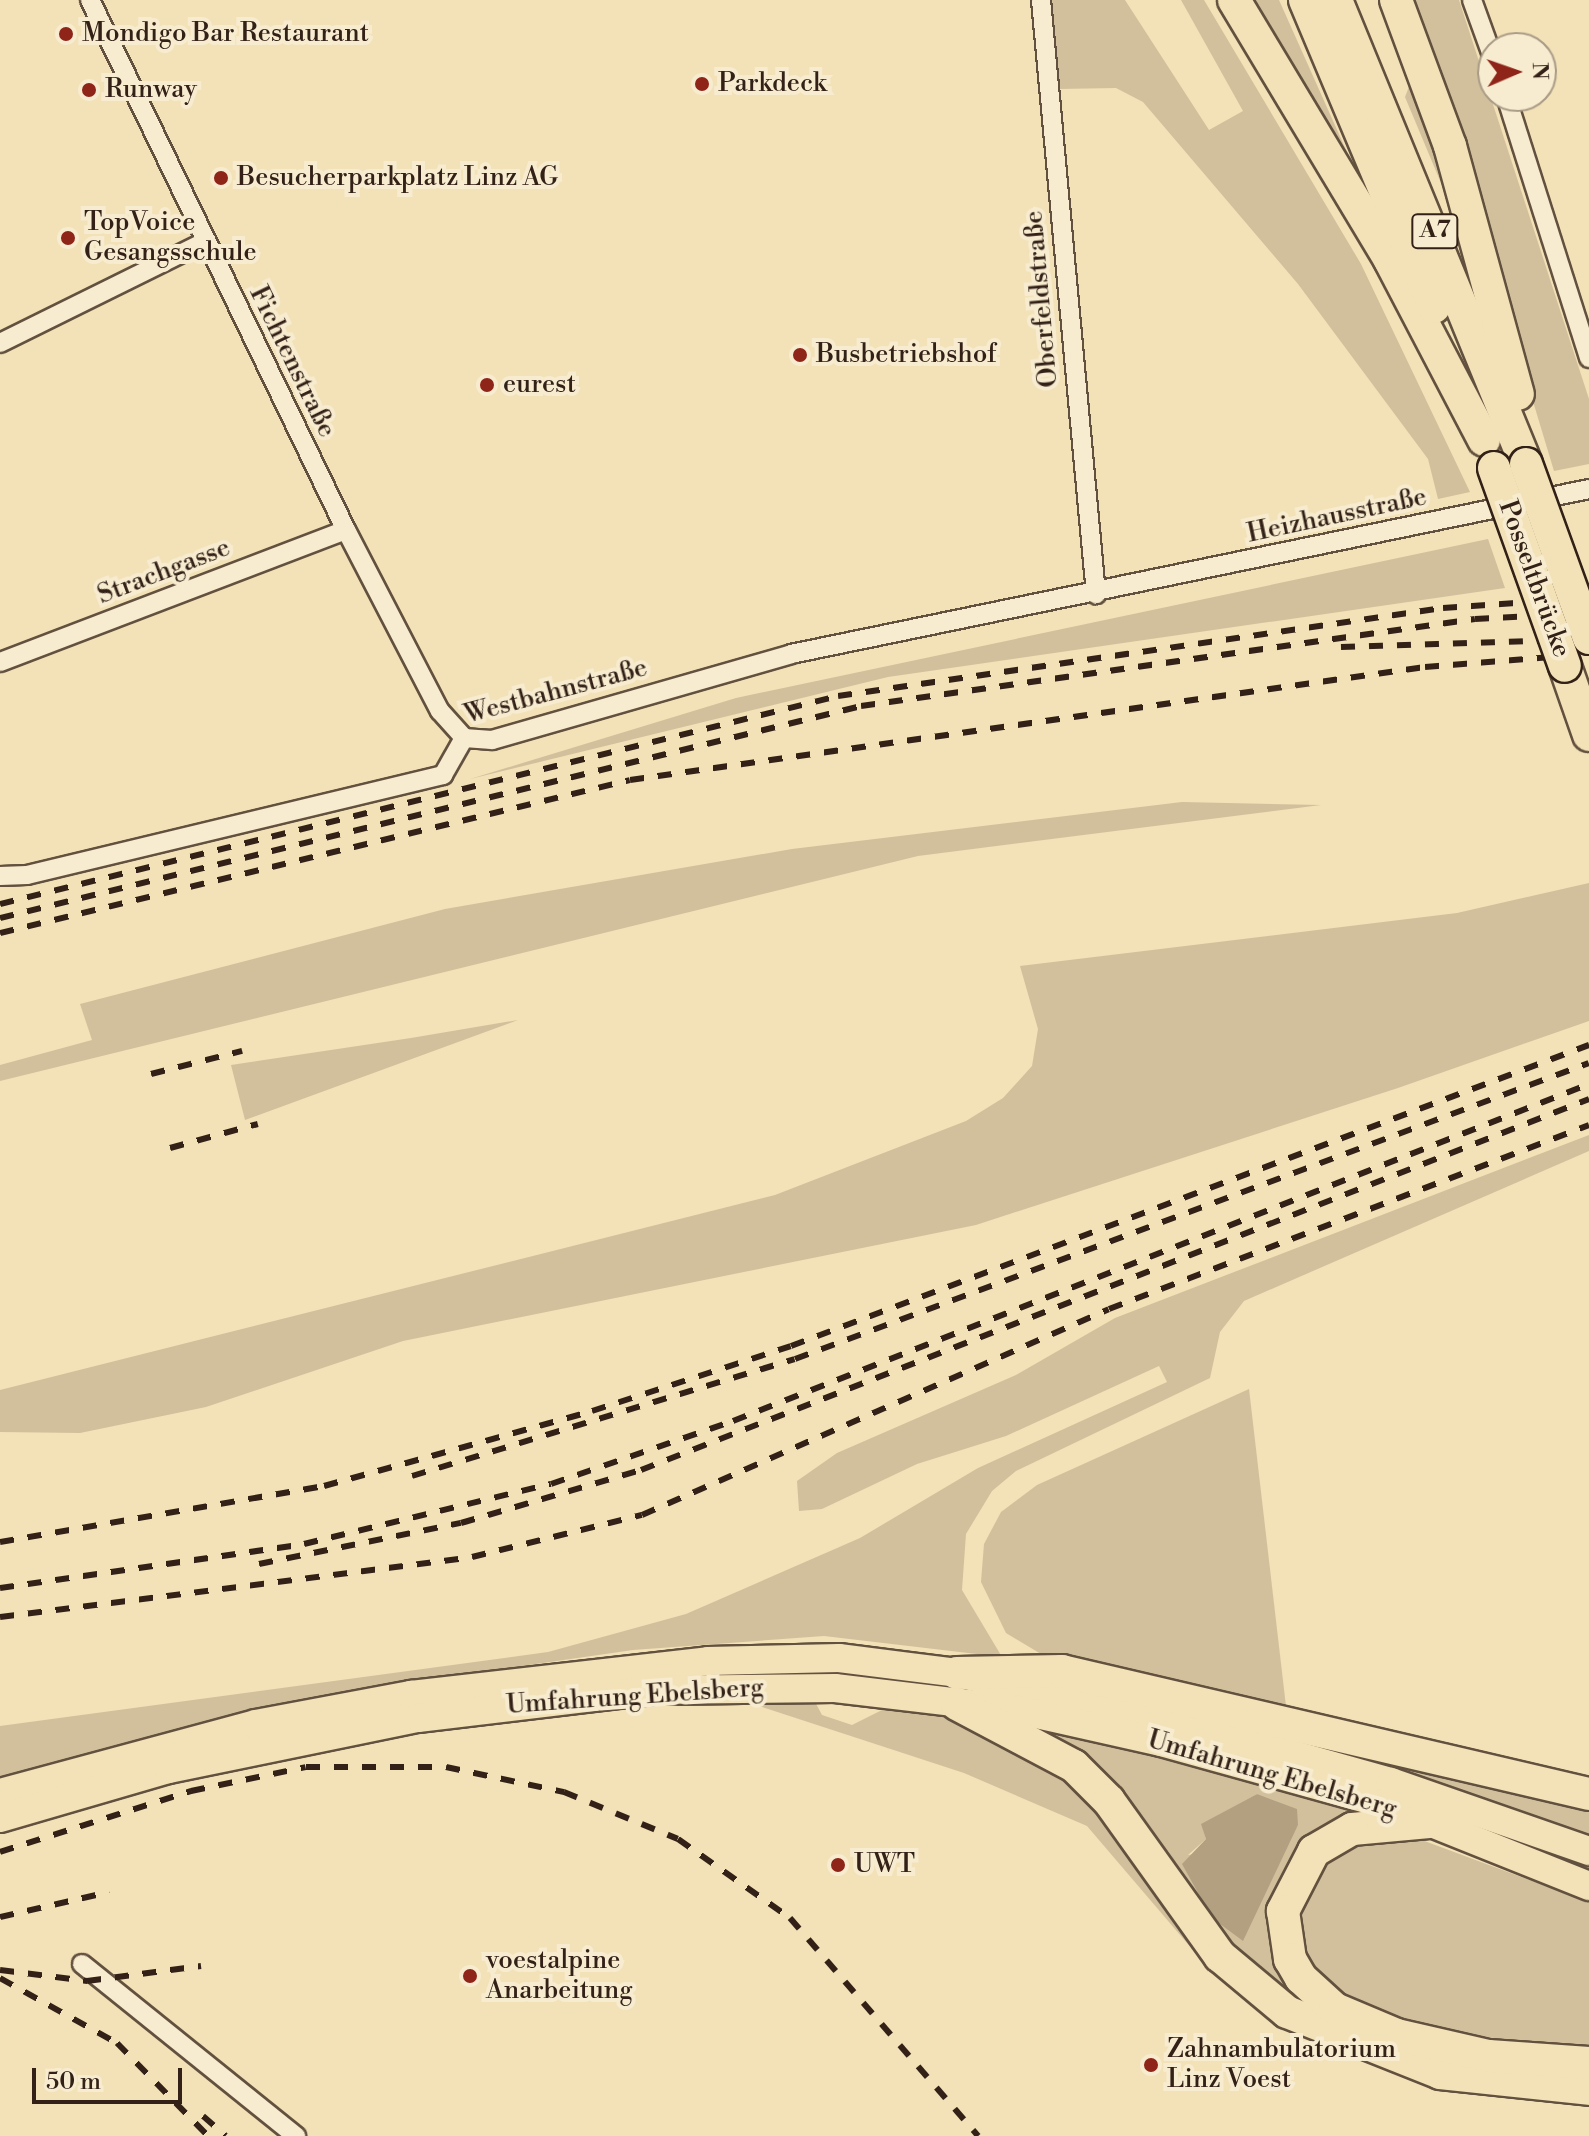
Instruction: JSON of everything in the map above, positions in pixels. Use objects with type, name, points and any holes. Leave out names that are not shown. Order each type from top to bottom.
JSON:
[{"type":"highway","points":[[1234,0],[1390,260],[1489,454]]},
{"type":"highway","name":"A7","points":[[1305,0],[1489,454]]},
{"type":"highway","name":"A7","points":[[1336,0],[1531,464]]},
{"type":"highway","points":[[1396,0],[1450,146],[1531,464]]},
{"type":"highway","name":"Posseltbrücke","points":[[1489,454],[1589,735]]},
{"type":"highway","name":"Posseltbrücke","points":[[1531,464],[1546,519],[1589,638]]},
{"type":"highway","points":[[957,1689],[1062,1671],[1589,1794]]},
{"type":"highway","points":[[957,1689],[1074,1766],[1109,1801],[1220,1956],[1287,2012],[1440,2073],[1589,2089]]},
{"type":"highway","points":[[1429,1822],[1352,1829],[1314,1851],[1283,1911],[1290,1959],[1301,1978],[1335,2009],[1397,2035],[1489,2056],[1589,2063]]},
{"type":"main road","name":"Umfahrung Ebelsberg","points":[[0,1793],[256,1724],[510,1681],[804,1657],[1298,1754],[1589,1851]]},
{"type":"main road","name":"Umfahrung Ebelsberg","points":[[0,1818],[262,1748],[516,1705],[779,1687],[957,1689],[1019,1710],[1161,1742],[1429,1822],[1589,1886]]},
{"type":"street","name":"Fichtenstraße","points":[[90,0],[204,242],[346,530],[440,711],[464,738]]},
{"type":"street","name":"Oberfeldstraße","points":[[1041,0],[1096,594]]},
{"type":"street","points":[[1472,0],[1484,32]]},
{"type":"street","points":[[1511,112],[1589,358]]},
{"type":"street","points":[[0,343],[204,242]]},
{"type":"street","name":"Heizhausstraße","points":[[1096,594],[1589,489]]},
{"type":"street","name":"Strachgasse","points":[[0,662],[346,530]]},
{"type":"street","name":"Westbahnstraße","points":[[0,876],[443,775],[464,738],[492,740],[791,654],[1096,594]]},
{"type":"street","points":[[82,1964],[296,2136]]},
{"type":"shaded area","points":[[1052,0],[1125,0],[1209,130],[1243,111],[1181,0],[1204,0],[1361,264],[1470,492],[1438,499],[1428,459],[1298,284],[1143,102],[1116,88],[1059,89]]},
{"type":"shaded area","points":[[1245,0],[1279,0],[1363,188]]},
{"type":"shaded area","points":[[1412,0],[1459,0],[1477,55],[1477,112],[1495,112],[1589,399],[1589,464],[1554,471]]},
{"type":"shaded area","points":[[1415,71],[1459,226],[1405,97]]},
{"type":"shaded area","points":[[1488,539],[1505,588],[888,677],[470,779],[736,698]]},
{"type":"shaded area","points":[[1182,802],[1321,805],[918,856],[0,1081],[0,1065],[92,1040],[80,1004],[445,909],[792,849]]},
{"type":"shaded area","points":[[1589,883],[1589,1021],[1398,1088],[976,1225],[403,1341],[206,1407],[80,1433],[0,1432],[0,1390],[775,1195],[966,1121],[1003,1098],[1032,1066],[1038,1029],[1020,966],[1457,913]]},
{"type":"shaded area","points":[[518,1020],[245,1120],[231,1065]]},
{"type":"shaded area","points":[[1589,1135],[1589,1151],[1244,1301],[1220,1332],[1210,1378],[1016,1471],[992,1491],[966,1534],[962,1590],[1002,1657],[824,1636],[633,1650],[383,1686],[0,1780],[0,1726],[548,1652],[686,1614],[860,1538],[978,1468],[1167,1382],[1159,1366],[1006,1436],[917,1464],[822,1509],[799,1511],[797,1481],[837,1453],[1016,1375],[1115,1318]]},
{"type":"shaded area","points":[[1249,1389],[1287,1715],[1041,1654],[1006,1633],[981,1582],[984,1544],[1001,1512],[1037,1485]]},
{"type":"shaded area","points":[[813,1698],[822,1715],[852,1725],[892,1705],[985,1726],[1100,1802],[1210,1957],[1204,1963],[1087,1826],[964,1773],[744,1701]]},
{"type":"shaded area","points":[[987,1711],[1391,1815],[1285,1875],[1318,2019],[1214,1932],[1148,1833]],"holes":[[[1257,1794],[1298,1825],[1287,1842],[1188,1855],[1206,1839],[1202,1824]]]},
{"type":"shaded area","points":[[1286,1739],[1589,1802],[1589,1841]]},
{"type":"shaded area","points":[[1257,1794],[1297,1809],[1298,1825],[1243,1941],[1212,1918],[1182,1864],[1206,1839],[1201,1824]]},
{"type":"shaded area","points":[[1411,1836],[1589,1902],[1589,2053],[1373,2019],[1310,1974],[1295,1908],[1303,1880],[1338,1845]]},
{"type":"railway","points":[[0,904],[838,696],[1443,608],[1589,598]]},
{"type":"railway","points":[[0,918],[861,706],[1475,619],[1589,613]]},
{"type":"railway","points":[[1341,647],[1589,639]]},
{"type":"railway","points":[[0,933],[630,780],[1425,667],[1589,654]]},
{"type":"railway","points":[[0,1542],[324,1486],[592,1411],[791,1346],[1589,1045]]},
{"type":"railway","points":[[151,1074],[242,1051]]},
{"type":"railway","points":[[412,1476],[795,1359],[1589,1063]]},
{"type":"railway","points":[[0,1588],[304,1544],[551,1484],[733,1421],[1589,1084]]},
{"type":"railway","points":[[259,1564],[461,1523],[641,1470],[1589,1099]]},
{"type":"railway","points":[[170,1148],[258,1124]]},
{"type":"railway","points":[[0,1617],[472,1557],[642,1515],[1109,1309],[1589,1125]]},
{"type":"railway","points":[[0,1852],[191,1791],[306,1767],[446,1767],[564,1792],[678,1839],[790,1918],[978,2136]]},
{"type":"railway","points":[[0,1917],[109,1892]]},
{"type":"railway","points":[[0,1970],[87,1981],[201,1966]]},
{"type":"railway","points":[[0,1978],[117,2043],[208,2136]]},
{"type":"railway","points":[[203,2116],[226,2136]]},
{"type":"place","name":"Mondigo Bar Restaurant","points":[[66,34]]},
{"type":"place","name":"Parkdeck","points":[[702,84]]},
{"type":"place","name":"Runway","points":[[89,90]]},
{"type":"place","name":"Besucherparkplatz Linz AG","points":[[221,178]]},
{"type":"place","name":"TopVoice Gesangsschule","points":[[68,238]]},
{"type":"place","name":"Busbetriebshof","points":[[800,355]]},
{"type":"place","name":"eurest","points":[[487,385]]},
{"type":"place","name":"UWT","points":[[838,1865]]},
{"type":"place","name":"voestalpine Anarbeitung","points":[[470,1976]]},
{"type":"place","name":"Zahnambulatorium Linz Voest","points":[[1151,2065]]}]
